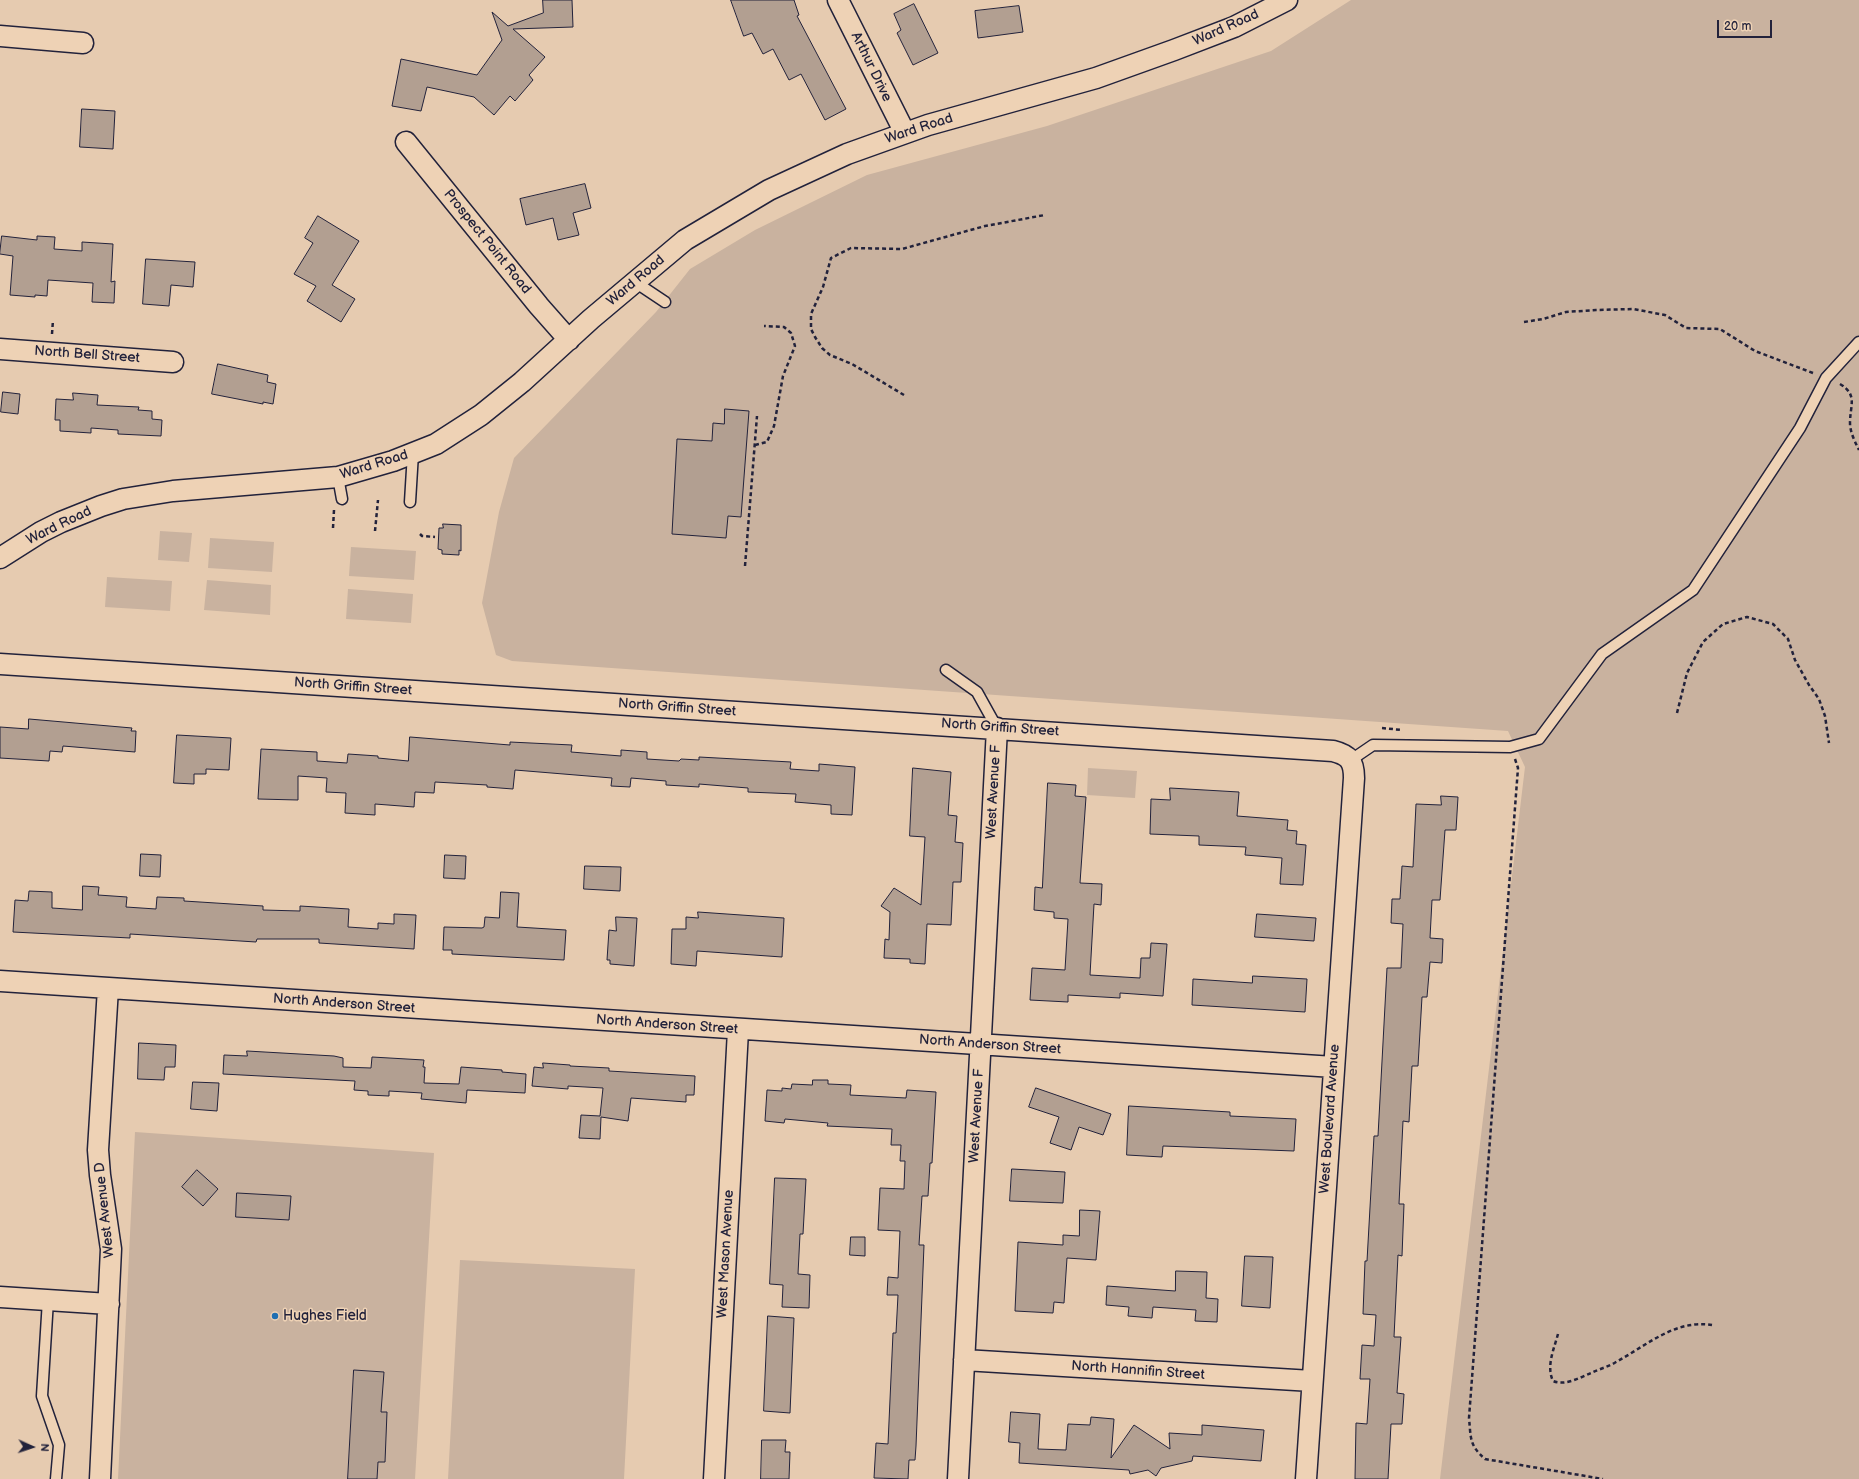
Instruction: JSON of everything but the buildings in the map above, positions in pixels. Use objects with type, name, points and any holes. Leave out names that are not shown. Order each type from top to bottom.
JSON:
[{"type":"street","name":"Arthur Drive","points":[[838,0],[905,133]]},
{"type":"street","name":"Ward Road","points":[[0,558],[41,532],[61,522],[123,499],[173,491],[338,477],[393,461],[436,444],[481,415],[522,382],[685,240],[769,190],[847,154],[928,125],[1096,78],[1234,27],[1287,0]]},
{"type":"street","points":[[0,36],[83,43]]},
{"type":"street","name":"Prospect Point Road","points":[[406,142],[535,301],[569,340]]},
{"type":"street","name":"North Bell Street","points":[[0,348],[173,362]]},
{"type":"street","name":"North Griffin Street","points":[[0,664],[997,728],[1332,752],[1343,754],[1351,760]]},
{"type":"street","name":"West Avenue F","points":[[958,1479],[997,728]]},
{"type":"street","name":"West Boulevard Avenue","points":[[1306,1479],[1354,780],[1354,768],[1351,760]]},
{"type":"street","name":"North Anderson Street","points":[[0,981],[738,1030],[1334,1067]]},
{"type":"street","name":"West Avenue D","points":[[100,1479],[109,1304],[110,1237],[100,1175],[98,1150],[108,988]]},
{"type":"street","name":"West Mason Avenue","points":[[714,1479],[738,1030]]},
{"type":"street","points":[[0,1297],[109,1304]]},
{"type":"street","name":"North Hannifin Street","points":[[964,1360],[1312,1381]]},
{"type":"lane","points":[[635,282],[665,302]]},
{"type":"lane","points":[[1351,760],[1373,745],[1510,747],[1539,739],[1602,654],[1693,590],[1800,428],[1826,378],[1859,342]]},
{"type":"lane","points":[[410,502],[413,453]]},
{"type":"lane","points":[[338,477],[342,498]]},
{"type":"lane","points":[[946,670],[977,692],[984,702],[997,728]]},
{"type":"lane","points":[[48,1300],[42,1396],[59,1445],[56,1479]]},
{"type":"path","points":[[904,395],[852,364],[830,355],[822,348],[815,337],[811,329],[811,314],[823,286],[831,258],[852,248],[902,249],[985,226],[1046,215]]},
{"type":"path","points":[[1524,322],[1543,319],[1566,312],[1633,309],[1665,315],[1686,328],[1720,329],[1755,351],[1841,384],[1850,391],[1853,400],[1850,424],[1855,443],[1859,450]]},
{"type":"path","points":[[755,445],[767,442],[774,426],[783,376],[795,346],[791,333],[784,327],[764,326]]},
{"type":"path","points":[[745,566],[757,416]]},
{"type":"path","points":[[375,531],[378,500]]},
{"type":"path","points":[[420,534],[422,536],[436,537]]},
{"type":"path","points":[[1677,713],[1687,673],[1703,642],[1723,624],[1747,617],[1773,624],[1788,639],[1795,660],[1808,685],[1819,699],[1825,716],[1829,743]]},
{"type":"path","points":[[1513,755],[1518,768],[1470,1402],[1469,1418],[1471,1437],[1474,1449],[1485,1459],[1603,1479]]},
{"type":"path","points":[[1558,1334],[1550,1364],[1550,1375],[1552,1381],[1558,1383],[1579,1378],[1614,1363],[1676,1328],[1701,1323],[1712,1325]]},
{"type":"shaded area","points":[[1351,0],[1859,0],[1859,1479],[1440,1479],[1525,767],[1508,731],[512,661],[496,655],[482,603],[499,512],[514,458],[656,312],[690,269],[755,230],[867,175],[1047,126],[1271,51]]},
{"type":"shaded area","points":[[160,531],[192,533],[189,562],[158,560]]},
{"type":"shaded area","points":[[210,538],[274,542],[272,572],[208,568]]},
{"type":"shaded area","points":[[351,547],[416,551],[414,580],[349,576]]},
{"type":"shaded area","points":[[107,577],[172,581],[170,611],[105,607]]},
{"type":"shaded area","points":[[207,580],[271,585],[270,615],[204,610]]},
{"type":"shaded area","points":[[348,589],[413,594],[411,623],[346,619]]},
{"type":"shaded area","points":[[1088,768],[1137,771],[1135,798],[1087,795]]},
{"type":"shaded area","name":"Hughes Field","points":[[135,1132],[434,1153],[415,1479],[118,1479]]},
{"type":"shaded area","points":[[460,1260],[635,1269],[624,1479],[448,1479]]},
{"type":"place","name":"Hughes Field","points":[[275,1316]]}]
